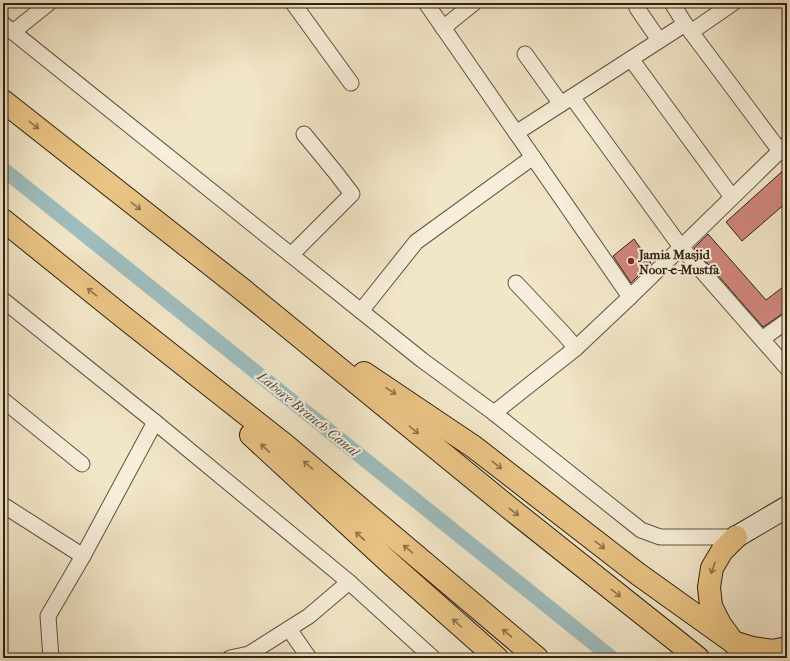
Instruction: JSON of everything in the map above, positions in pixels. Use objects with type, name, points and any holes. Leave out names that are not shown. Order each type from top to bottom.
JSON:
[{"type":"highway","points":[[3,101],[243,290],[506,506],[698,658]]},
{"type":"highway","points":[[3,220],[284,445],[537,658]]},
{"type":"highway","points":[[243,290],[474,448],[632,569],[752,658]]},
{"type":"highway","points":[[122,316],[392,565],[497,658]]},
{"type":"highway","points":[[736,537],[722,550],[712,568],[708,587],[711,606],[720,624],[732,642],[752,648],[773,651],[787,648]]},
{"type":"street","points":[[48,3],[8,28],[422,360],[494,413],[641,530],[660,537],[736,537],[787,507]]},
{"type":"street","points":[[293,3],[351,83]]},
{"type":"street","points":[[426,3],[630,297]]},
{"type":"street","points":[[443,28],[474,3]]},
{"type":"street","points":[[494,413],[576,348],[784,148],[688,28],[672,3]]},
{"type":"street","points":[[516,133],[659,40],[688,28],[733,3]]},
{"type":"street","points":[[637,8],[659,40]]},
{"type":"street","points":[[525,54],[566,100],[681,247],[787,368]]},
{"type":"street","points":[[631,59],[732,198]]},
{"type":"street","points":[[291,255],[352,194],[304,134]]},
{"type":"street","points":[[361,311],[416,242],[533,157]]},
{"type":"street","points":[[516,283],[576,348]]},
{"type":"street","points":[[3,300],[155,422],[349,582],[433,658]]},
{"type":"street","points":[[762,339],[787,321]]},
{"type":"street","points":[[3,400],[82,464]]},
{"type":"street","points":[[51,658],[48,616],[83,556],[155,422]]},
{"type":"street","points":[[3,505],[83,556]]},
{"type":"street","points":[[230,658],[248,654],[289,629],[309,616],[349,582]]},
{"type":"street","points":[[289,629],[309,658]]},
{"type":"building","points":[[787,167],[787,202],[742,241],[726,222]]},
{"type":"building","points":[[708,234],[766,300],[787,284],[787,312],[763,327],[694,248]]},
{"type":"building","name":"Jamia Masjid Noor-e-Mustfa","points":[[634,239],[651,263],[631,283],[613,256]]},
{"type":"waterway","name":"Lahore Branch Canal","points":[[3,169],[612,658]]},
{"type":"place","name":"Jamia Masjid Noor-e-Mustfa","points":[[631,261]]}]
